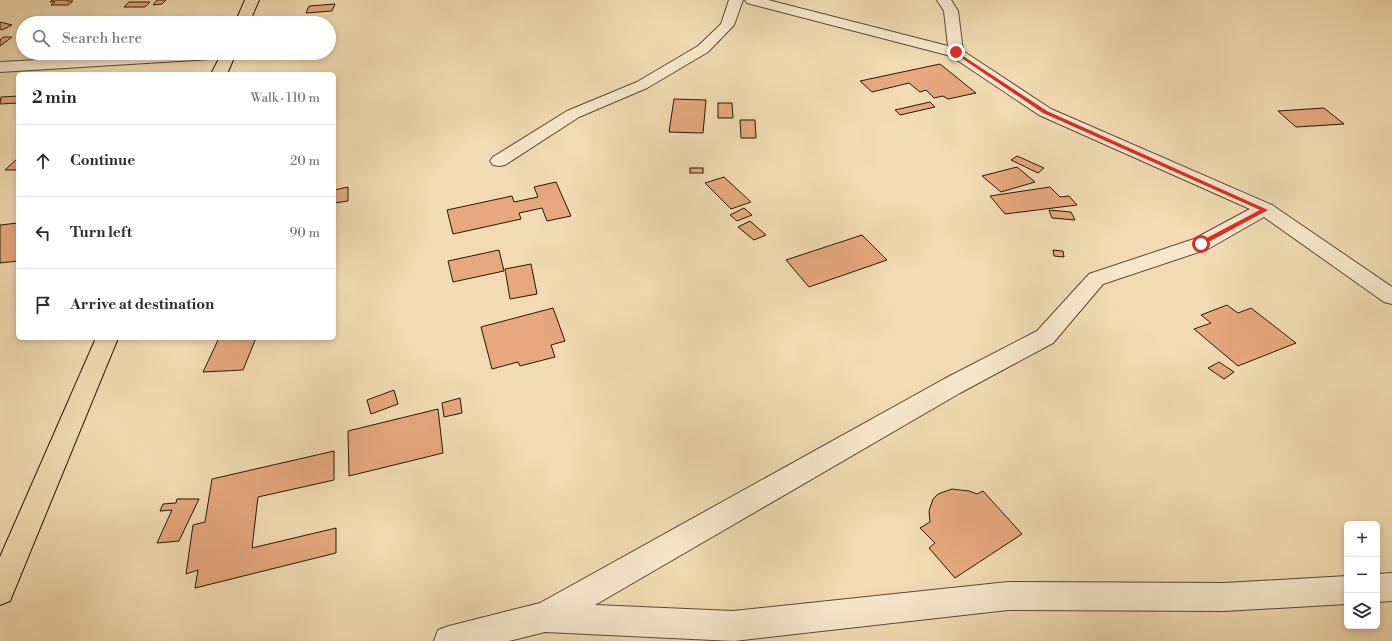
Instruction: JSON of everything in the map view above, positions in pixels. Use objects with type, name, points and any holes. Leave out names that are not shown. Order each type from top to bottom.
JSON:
[{"type":"main road","points":[[245,16],[252,0]]},
{"type":"main road","points":[[220,72],[225,60]]},
{"type":"main road","points":[[0,591],[106,340]]},
{"type":"street","points":[[499,161],[573,114],[642,85],[703,49],[727,25],[736,0]]},
{"type":"street","points":[[752,0],[956,52],[1045,112],[1265,210],[1392,297]]},
{"type":"street","points":[[944,0],[952,11],[956,52]]},
{"type":"street","points":[[0,67],[114,60]]},
{"type":"street","points":[[449,641],[544,617],[945,390],[1045,337],[1096,279],[1201,244],[1265,210]]},
{"type":"street","points":[[1380,588],[1392,587]]},
{"type":"street","points":[[544,617],[733,626],[1008,596],[1224,597],[1344,590]]},
{"type":"building","points":[[52,0],[73,1],[68,5],[51,5],[55,2],[50,2]]},
{"type":"building","points":[[157,0],[166,0],[162,4],[153,5]]},
{"type":"building","points":[[129,2],[150,2],[145,7],[124,7]]},
{"type":"building","points":[[335,4],[332,11],[306,13],[309,6]]},
{"type":"building","points":[[0,22],[12,25],[2,30],[0,29]]},
{"type":"building","points":[[3,37],[12,37],[0,46],[0,40]]},
{"type":"building","points":[[940,64],[976,93],[948,99],[943,96],[934,98],[926,90],[920,92],[909,83],[872,92],[860,81]]},
{"type":"building","points":[[16,96],[16,103],[0,104],[1,97]]},
{"type":"building","points":[[674,99],[706,100],[703,133],[669,132]]},
{"type":"building","points":[[930,102],[935,107],[900,115],[895,110]]},
{"type":"building","points":[[718,103],[732,103],[733,118],[718,118]]},
{"type":"building","points":[[1324,108],[1344,124],[1296,127],[1278,111]]},
{"type":"building","points":[[740,120],[755,120],[756,138],[741,138]]},
{"type":"building","points":[[1017,156],[1044,168],[1038,173],[1011,160]]},
{"type":"building","points":[[16,160],[16,170],[5,170]]},
{"type":"building","points":[[1017,167],[1035,182],[1001,192],[982,176]]},
{"type":"building","points":[[690,168],[703,168],[703,173],[690,173]]},
{"type":"building","points":[[724,177],[751,202],[731,209],[705,183]]},
{"type":"building","points":[[556,182],[571,216],[547,221],[542,208],[519,213],[521,219],[453,234],[447,210],[512,196],[514,202],[538,197],[534,187]]},
{"type":"building","points":[[348,187],[348,201],[336,203],[336,190]]},
{"type":"building","points":[[1050,187],[1060,197],[1069,196],[1077,205],[1005,214],[990,196]]},
{"type":"building","points":[[744,208],[752,215],[737,221],[730,215]]},
{"type":"building","points":[[1049,210],[1071,212],[1075,220],[1052,218]]},
{"type":"building","points":[[750,221],[766,235],[754,240],[738,227]]},
{"type":"building","points":[[16,223],[16,261],[0,263],[0,225]]},
{"type":"building","points":[[862,235],[887,260],[809,287],[786,260]]},
{"type":"building","points":[[499,250],[504,271],[453,282],[448,261]]},
{"type":"building","points":[[1053,250],[1063,251],[1064,257],[1054,256]]},
{"type":"building","points":[[531,264],[537,294],[510,299],[505,269]]},
{"type":"building","points":[[1227,305],[1238,313],[1251,308],[1296,343],[1238,366],[1194,329],[1211,323],[1201,315]]},
{"type":"building","points":[[553,308],[565,341],[551,345],[555,357],[520,366],[518,362],[492,369],[481,327]]},
{"type":"building","points":[[218,340],[255,340],[243,370],[203,372]]},
{"type":"building","points":[[1219,362],[1234,372],[1224,379],[1208,368]]},
{"type":"building","points":[[394,390],[398,404],[371,414],[367,400]]},
{"type":"building","points":[[460,398],[462,413],[444,417],[442,403]]},
{"type":"building","points":[[438,409],[443,453],[349,476],[348,431]]},
{"type":"building","points":[[334,451],[334,480],[258,497],[252,548],[336,528],[336,553],[195,588],[198,570],[186,574],[193,525],[205,522],[212,479]]},
{"type":"building","points":[[952,489],[969,491],[977,494],[983,491],[1022,534],[955,578],[929,548],[935,543],[920,528],[930,522],[929,511],[933,499],[938,494]]},
{"type":"building","points":[[177,499],[199,499],[179,541],[157,543],[172,510],[160,511],[163,504],[176,503]]},
{"type":"route","points":[[956,52],[1045,112],[1265,210],[1201,244]]}]
